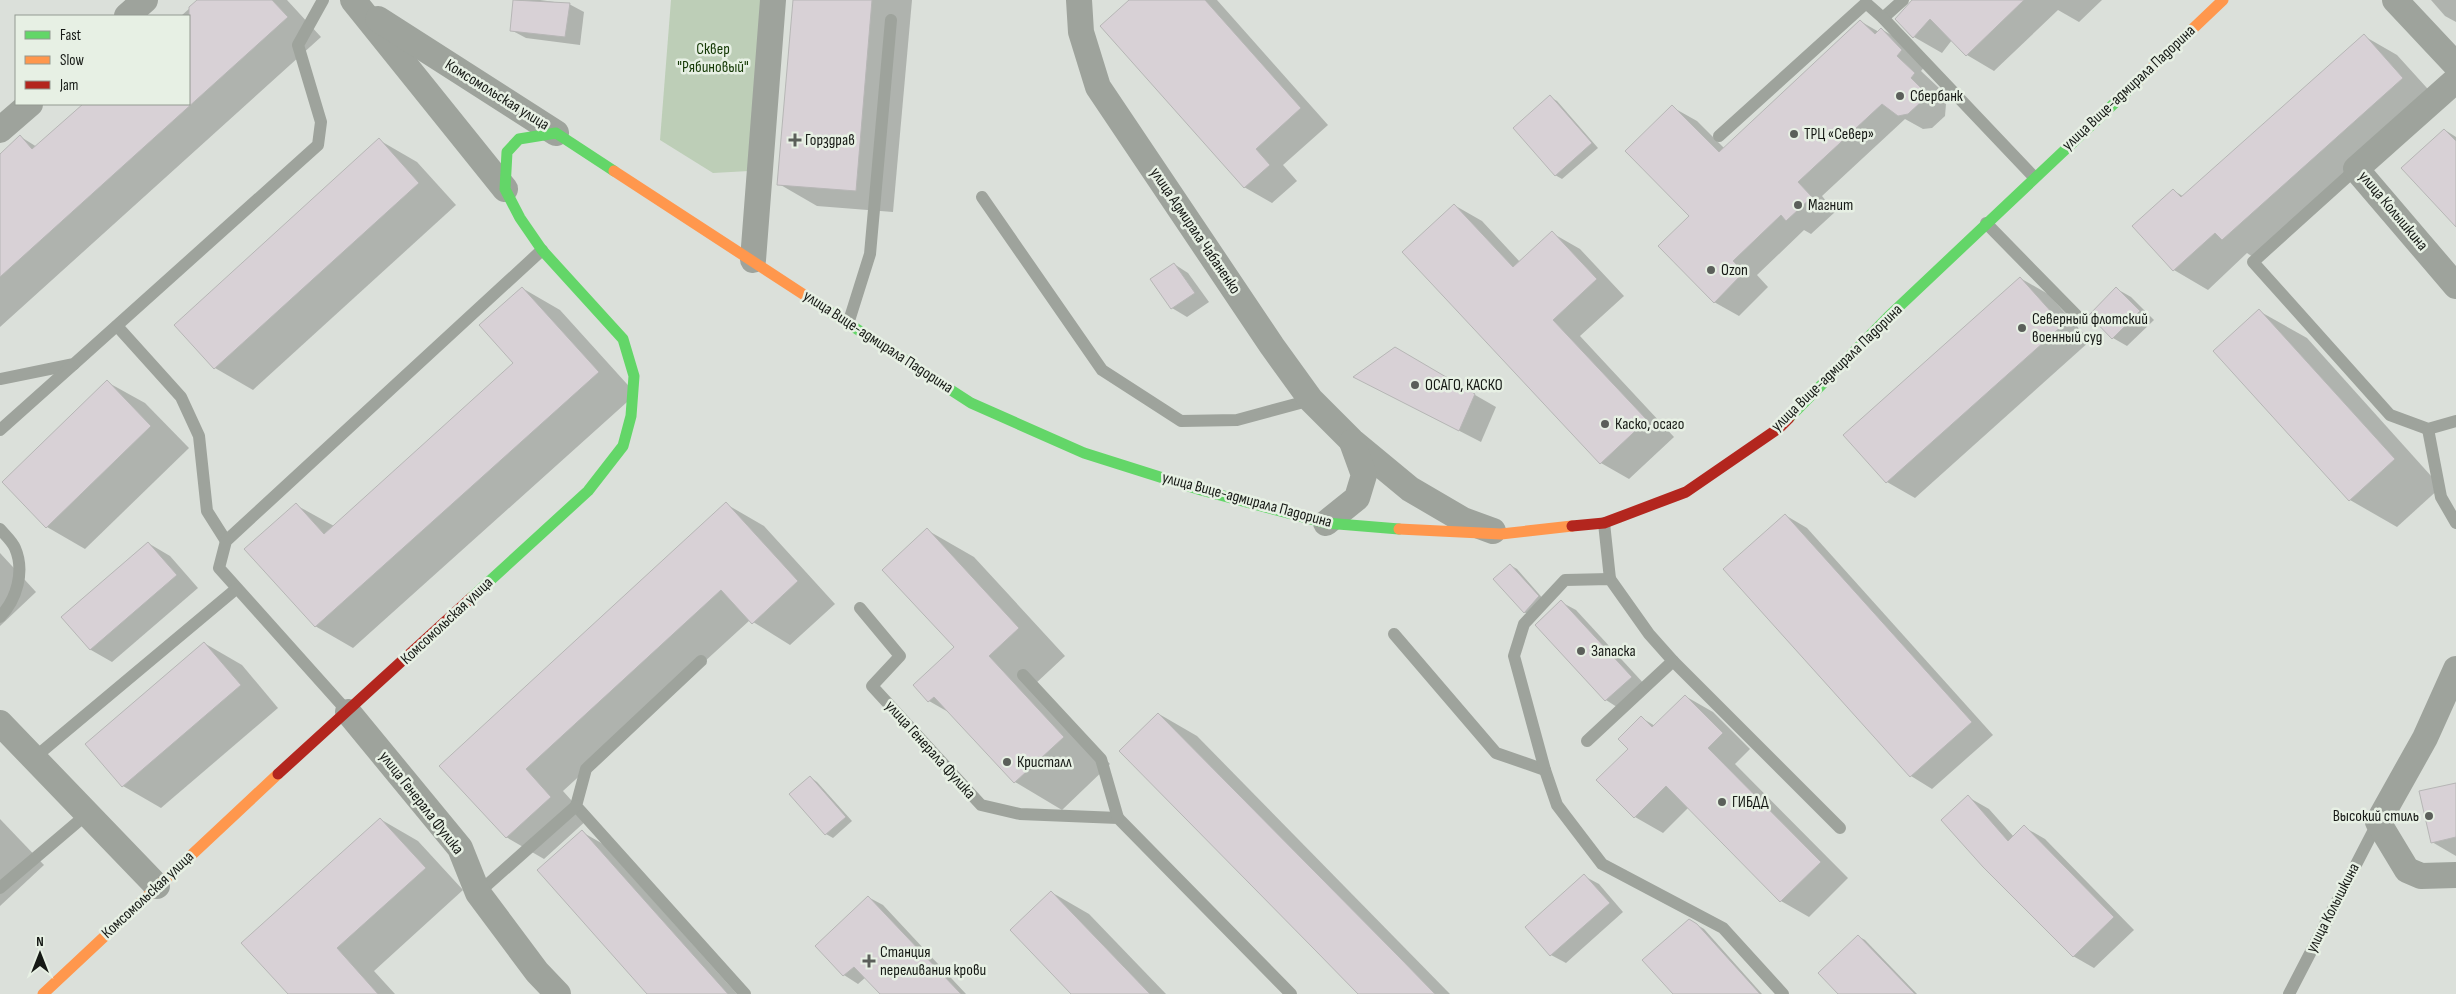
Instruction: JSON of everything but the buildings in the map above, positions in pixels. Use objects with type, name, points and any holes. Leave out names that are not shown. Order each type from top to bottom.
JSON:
[{"type":"street","points":[[128,15],[145,0]]},
{"type":"street","points":[[753,260],[774,0]]},
{"type":"street","name":"улица Адмирала Чабаненко","points":[[1079,0],[1081,32],[1098,87],[1272,346],[1311,400],[1352,441],[1410,489],[1463,520],[1501,534]]},
{"type":"street","name":"улица Вице-адмирала Падорина","points":[[556,133],[971,404],[1084,454],[1201,490],[1326,523],[1417,531],[1501,534],[1604,523],[1686,492],[1779,428],[1888,317],[2223,0]]},
{"type":"street","points":[[2395,0],[2456,65]]},
{"type":"street","name":"Комсомольская улица","points":[[356,4],[556,133]]},
{"type":"street","name":"Комсомольская улица","points":[[43,994],[157,886],[588,491],[623,446],[631,416],[634,376],[623,339],[542,250],[520,218],[505,189],[356,4]]},
{"type":"street","name":"улица Колышкина","points":[[2456,80],[2356,169],[2456,286]]},
{"type":"street","points":[[0,130],[29,105]]},
{"type":"street","name":"Комсомольская улица","points":[[505,189],[507,152],[519,139],[556,133]]},
{"type":"street","name":"улица Адмирала Чабаненко","points":[[1326,523],[1357,498],[1364,474],[1352,441]]},
{"type":"street","name":"улица Колышкина","points":[[2378,822],[2426,738],[2456,669]]},
{"type":"street","name":"улица Генерала Фулика","points":[[348,712],[460,848],[478,893],[537,972],[558,994]]},
{"type":"street","points":[[0,722],[157,886]]},
{"type":"street","points":[[2378,822],[2406,870],[2421,876],[2456,875]]},
{"type":"lane","points":[[0,430],[318,145],[321,122],[298,45],[323,0]]},
{"type":"lane","points":[[1883,18],[1903,0]]},
{"type":"lane","points":[[1719,136],[1866,3],[1883,18],[2034,177]]},
{"type":"lane","points":[[848,324],[870,254],[891,20]]},
{"type":"lane","points":[[2356,169],[2253,262],[2390,415],[2428,429],[2456,421]]},
{"type":"lane","points":[[982,197],[1102,370],[1181,421],[1238,420],[1311,400]]},
{"type":"lane","points":[[1986,223],[2081,320]]},
{"type":"lane","points":[[348,712],[219,568],[226,541],[542,250]]},
{"type":"lane","points":[[118,326],[181,397],[200,436],[207,511],[226,541]]},
{"type":"lane","points":[[0,379],[74,364]]},
{"type":"lane","points":[[2428,429],[2441,497],[2456,523]]},
{"type":"lane","points":[[1604,523],[1610,579],[1649,634],[1673,661],[1840,828]]},
{"type":"lane","points":[[0,529],[15,546],[21,572],[8,608],[0,617]]},
{"type":"lane","points":[[1610,579],[1565,580],[1524,624],[1514,656],[1545,770],[1558,805],[1602,864],[1723,928],[1783,994]]},
{"type":"lane","points":[[34,758],[236,589]]},
{"type":"lane","name":"улица Генерала Фулика","points":[[860,608],[900,656],[872,686],[981,805],[1020,814],[1118,818]]},
{"type":"lane","points":[[1394,634],[1496,753],[1545,770]]},
{"type":"lane","points":[[478,893],[576,806],[586,769],[700,661]]},
{"type":"lane","points":[[1587,741],[1673,661]]},
{"type":"lane","points":[[1023,675],[1102,759],[1118,818],[1291,994]]},
{"type":"lane","points":[[576,806],[745,994]]},
{"type":"lane","points":[[0,888],[87,814]]},
{"type":"lane","name":"улица Колышкина","points":[[2289,994],[2378,822]]},
{"type":"green space","name":"Сквер \"Рябиновый\"","points":[[671,0],[764,0],[749,171],[713,173],[660,140]]},
{"type":"traffic: fast","points":[[1789,418],[1888,317],[2139,80]]},
{"type":"traffic: fast","points":[[471,598],[588,491],[623,446],[631,416],[634,376],[623,339],[542,250],[520,218],[505,189],[507,152],[519,139],[556,133],[614,171]]},
{"type":"traffic: fast","points":[[812,300],[971,403],[1084,453],[1201,490],[1326,523],[1399,529]]},
{"type":"traffic: slow","points":[[2139,80],[2223,0]]},
{"type":"traffic: slow","points":[[614,171],[812,300]]},
{"type":"traffic: slow","points":[[1399,529],[1501,534],[1572,526]]},
{"type":"traffic: slow","points":[[43,994],[278,774]]},
{"type":"traffic: jam","points":[[1572,526],[1604,523],[1686,492],[1779,428],[1789,418]]},
{"type":"traffic: jam","points":[[278,774],[471,598]]},
{"type":"place","name":"Сбербанк","points":[[1900,96]]},
{"type":"place","name":"ТРЦ «Север»","points":[[1794,134]]},
{"type":"place","name":"Горздрав","points":[[795,140]]},
{"type":"place","name":"Магнит","points":[[1798,205]]},
{"type":"place","name":"Ozon","points":[[1711,270]]},
{"type":"place","name":"Северный флотский военный суд","points":[[2022,328]]},
{"type":"place","name":"ОСАГО, КАСКО","points":[[1415,385]]},
{"type":"place","name":"Каско, осаго","points":[[1605,424]]},
{"type":"place","name":"Запаска","points":[[1581,651]]},
{"type":"place","name":"Кристалл","points":[[1007,762]]},
{"type":"place","name":"ГИБДД","points":[[1722,802]]},
{"type":"place","name":"Высокий стиль","points":[[2429,816]]},
{"type":"place","name":"Станция переливания крови","points":[[869,961]]}]
